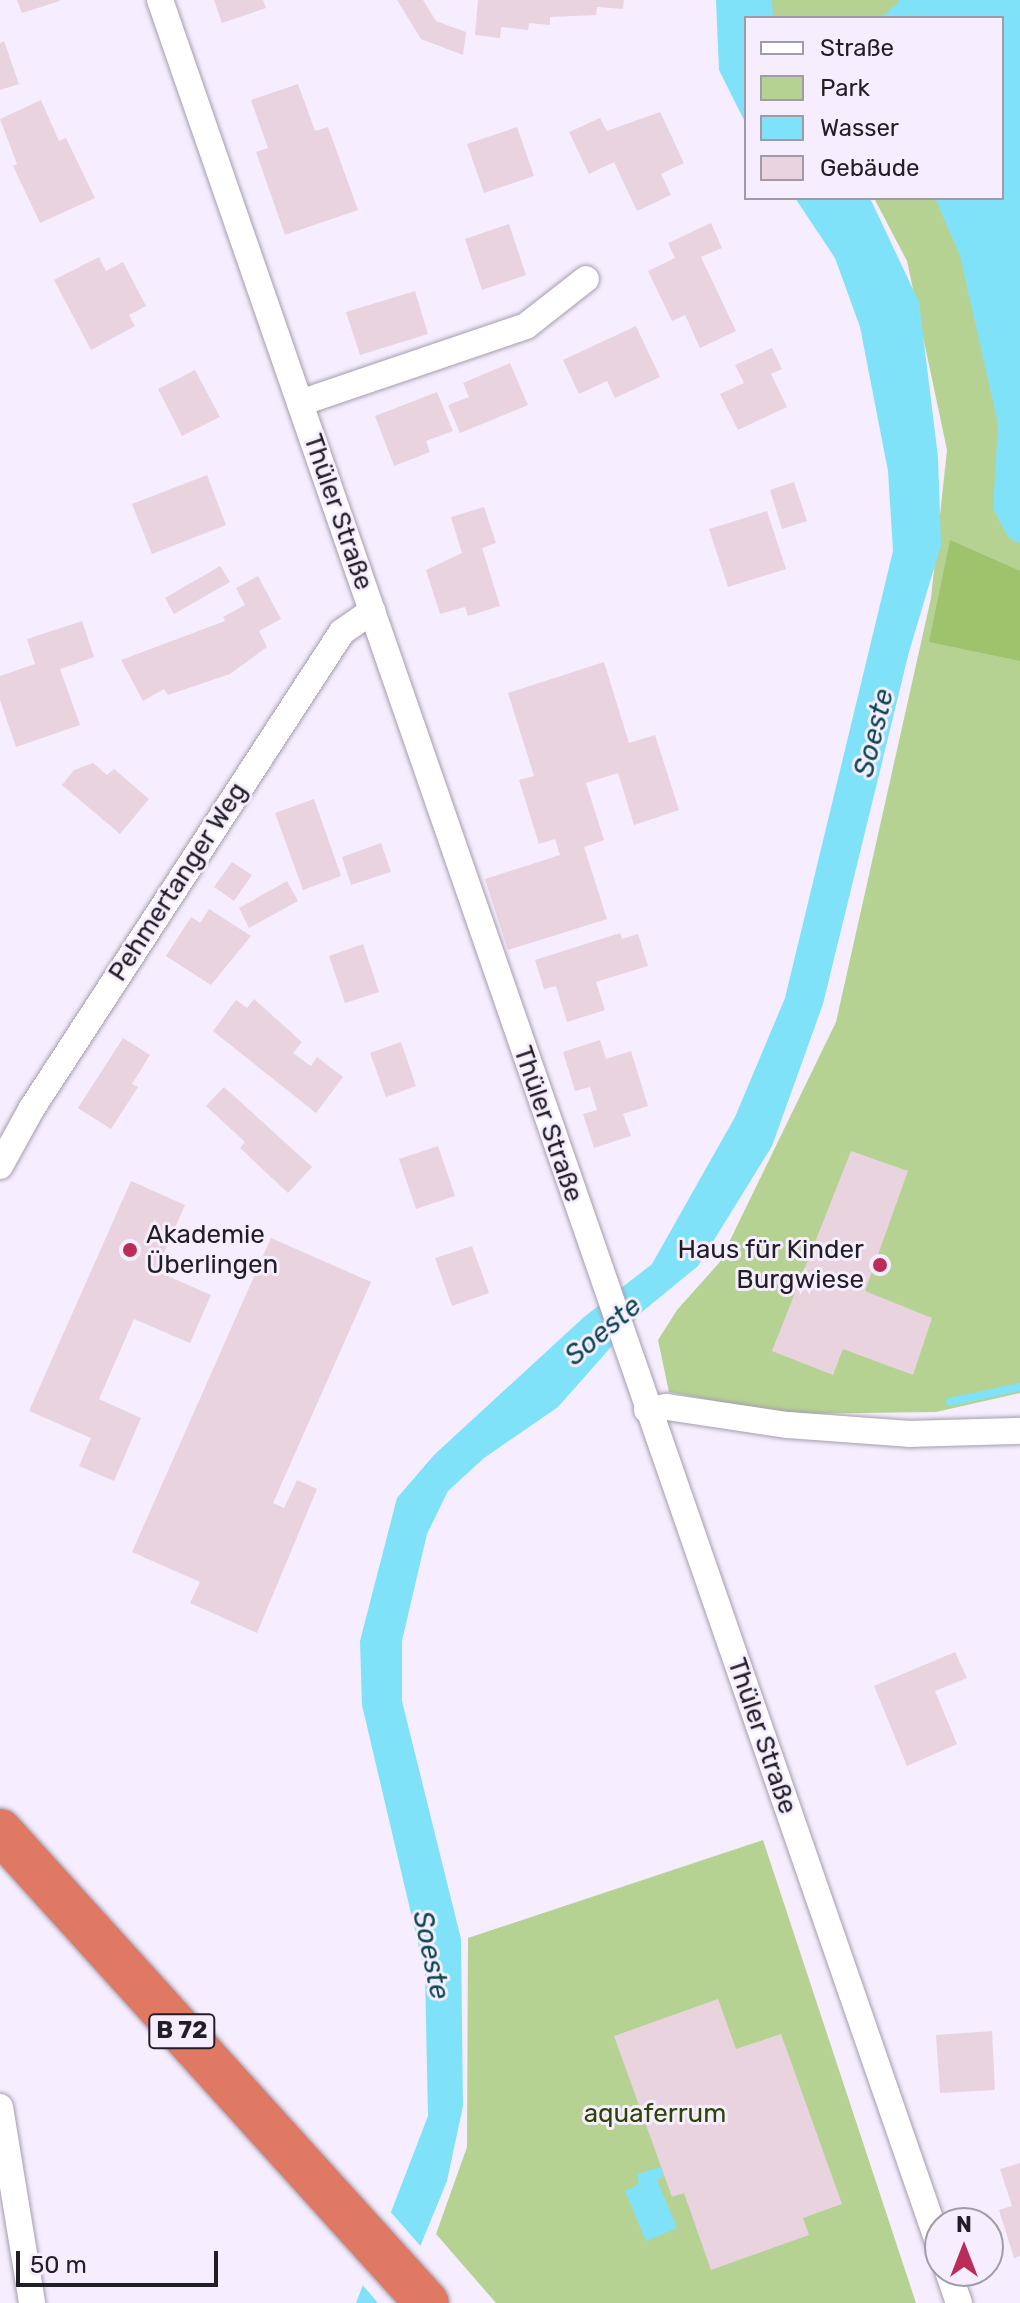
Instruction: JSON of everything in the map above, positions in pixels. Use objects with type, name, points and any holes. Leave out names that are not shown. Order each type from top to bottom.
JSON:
[{"type":"highway","name":"B 72","points":[[6,1838],[427,2303]]},
{"type":"street","name":"Thüler Straße","points":[[160,0],[926,2207]]},
{"type":"street","points":[[300,403],[526,326],[586,279]]},
{"type":"street","name":"Pehmertanger Weg","points":[[0,1166],[32,1108],[342,632],[372,611]]},
{"type":"street","points":[[647,1410],[667,1407],[788,1425],[911,1434],[1020,1431]]},
{"type":"street","points":[[0,2107],[32,2303]]},
{"type":"green space","points":[[755,0],[1020,0],[1020,1393],[936,1412],[784,1414],[669,1392],[658,1340],[677,1310],[719,1263],[836,1022],[931,598],[947,450],[907,261],[875,200],[1004,200],[1004,16],[761,16]]},
{"type":"green space","points":[[950,540],[1020,571],[1020,661],[929,642]]},
{"type":"green space","name":"aquaferrum","points":[[763,1840],[916,2303],[496,2303],[436,2234],[467,2147],[468,1938]]},
{"type":"water","points":[[716,0],[772,0],[773,16],[744,16],[744,120],[719,70]]},
{"type":"water","points":[[900,0],[1020,0],[1020,544],[1008,537],[993,509],[998,424],[960,256],[936,200],[1004,200],[1004,16],[883,16]]},
{"type":"water","name":"Soeste","points":[[796,200],[871,200],[919,302],[938,457],[941,545],[909,652],[823,1004],[772,1146],[698,1266],[642,1312],[558,1407],[484,1458],[448,1491],[427,1534],[402,1641],[402,1701],[461,1939],[463,2106],[447,2181],[397,2303],[356,2303],[428,2116],[425,1973],[362,1705],[360,1641],[397,1498],[434,1455],[584,1317],[652,1264],[735,1117],[785,998],[893,551],[888,471],[860,327],[835,258]]},
{"type":"water","points":[[660,2167],[664,2176],[657,2180],[677,2228],[646,2241],[625,2191],[639,2184],[637,2174]]},
{"type":"pier","points":[[388,2209],[424,2250],[401,2303],[378,2303],[360,2282]]},
{"type":"building","points":[[17,0],[60,0],[60,1],[22,13]]},
{"type":"building","points":[[214,0],[263,0],[266,8],[222,23]]},
{"type":"building","points":[[397,0],[423,0],[436,21],[466,32],[463,55],[421,39]]},
{"type":"building","points":[[478,0],[624,0],[623,9],[597,7],[596,15],[550,17],[550,25],[529,23],[528,30],[501,27],[500,38],[475,35]]},
{"type":"building","points":[[4,41],[19,84],[0,90],[0,43]]},
{"type":"building","points":[[298,84],[315,131],[328,127],[358,210],[285,235],[256,152],[268,148],[251,100]]},
{"type":"building","points":[[41,100],[59,141],[66,138],[95,198],[40,223],[13,166],[17,164],[0,119]]},
{"type":"building","points":[[660,112],[684,163],[661,174],[671,195],[637,211],[614,162],[589,174],[569,132],[600,118],[607,131]]},
{"type":"building","points":[[517,127],[534,176],[484,193],[467,144]]},
{"type":"building","points":[[711,223],[722,248],[701,257],[736,331],[700,348],[685,315],[672,321],[648,271],[675,258],[668,243]]},
{"type":"building","points":[[509,224],[526,275],[482,290],[465,239]]},
{"type":"building","points":[[99,257],[106,271],[123,262],[146,306],[129,315],[135,326],[91,350],[54,280]]},
{"type":"building","points":[[415,291],[428,334],[360,355],[346,312]]},
{"type":"building","points":[[636,326],[660,377],[615,398],[607,381],[579,394],[563,360]]},
{"type":"building","points":[[772,348],[782,369],[771,374],[787,407],[738,430],[720,394],[744,383],[735,365]]},
{"type":"building","points":[[510,363],[528,405],[460,433],[448,405],[469,397],[463,383]]},
{"type":"building","points":[[195,370],[220,417],[182,436],[158,389]]},
{"type":"building","points":[[437,392],[453,431],[426,441],[430,452],[394,466],[375,416]]},
{"type":"building","points":[[207,475],[226,525],[152,554],[132,504]]},
{"type":"building","points":[[794,482],[807,521],[782,529],[770,490]]},
{"type":"building","points":[[484,507],[496,543],[482,548],[500,606],[468,616],[465,607],[440,614],[426,570],[462,553],[451,517]]},
{"type":"building","points":[[767,511],[786,569],[728,587],[709,529]]},
{"type":"building","points":[[220,566],[230,582],[174,614],[165,598]]},
{"type":"building","points":[[258,576],[281,619],[259,631],[267,647],[230,674],[168,695],[164,689],[143,701],[121,660],[225,621],[223,617],[245,605],[236,588]]},
{"type":"building","points":[[82,621],[94,657],[60,669],[80,725],[16,747],[0,700],[0,676],[35,664],[27,639]]},
{"type":"building","points":[[604,662],[629,743],[655,735],[679,810],[634,825],[618,773],[586,783],[604,840],[584,847],[607,919],[508,950],[485,879],[560,855],[555,839],[539,844],[519,780],[534,776],[508,693]]},
{"type":"building","points":[[93,763],[107,775],[114,769],[149,799],[120,834],[62,785],[74,770]]},
{"type":"building","points":[[314,799],[341,876],[303,890],[275,813]]},
{"type":"building","points":[[381,843],[391,872],[351,885],[342,857]]},
{"type":"building","points":[[232,862],[252,875],[234,901],[214,887]]},
{"type":"building","points":[[287,881],[298,901],[249,928],[239,908]]},
{"type":"building","points":[[209,909],[251,936],[211,985],[166,956],[191,917],[200,923]]},
{"type":"building","points":[[620,933],[622,939],[638,934],[648,966],[596,982],[605,1010],[567,1022],[556,986],[544,989],[535,960]]},
{"type":"building","points":[[363,944],[379,992],[345,1003],[329,956]]},
{"type":"building","points":[[254,999],[302,1042],[293,1053],[311,1066],[317,1057],[343,1077],[316,1113],[213,1031],[236,1000],[247,1008]]},
{"type":"building","points":[[123,1038],[150,1055],[132,1084],[138,1087],[111,1129],[78,1108]]},
{"type":"building","points":[[600,1040],[606,1059],[631,1051],[648,1106],[623,1114],[631,1136],[594,1148],[583,1114],[597,1110],[590,1087],[575,1091],[563,1052]]},
{"type":"building","points":[[401,1042],[416,1086],[386,1097],[370,1053]]},
{"type":"building","points":[[224,1087],[312,1167],[288,1193],[240,1148],[245,1142],[206,1106]]},
{"type":"building","points":[[438,1146],[455,1196],[416,1209],[399,1159]]},
{"type":"building","points":[[851,1151],[908,1171],[865,1291],[932,1318],[913,1375],[843,1349],[833,1375],[772,1351]]},
{"type":"building","points":[[131,1181],[185,1205],[156,1271],[211,1295],[190,1343],[134,1319],[99,1399],[141,1418],[114,1481],[79,1466],[91,1438],[29,1411]]},
{"type":"building","points":[[271,1238],[371,1282],[273,1503],[284,1508],[297,1480],[317,1489],[257,1633],[190,1603],[200,1582],[132,1552]]},
{"type":"building","points":[[472,1246],[489,1293],[452,1306],[435,1258]]},
{"type":"building","points":[[955,1652],[967,1678],[935,1691],[957,1744],[907,1766],[874,1686]]},
{"type":"building","points":[[718,1999],[736,2049],[781,2034],[842,2204],[803,2218],[809,2235],[711,2270],[684,2193],[672,2197],[614,2036]]},
{"type":"building","points":[[992,2031],[995,2090],[940,2093],[936,2035]]},
{"type":"building","points":[[1020,2163],[1020,2256],[1014,2258],[1004,2226],[1004,2208],[1012,2206],[1000,2169]]},
{"type":"waterway","points":[[950,1402],[1020,1387]]},
{"type":"place","name":"Akademie Überlingen","points":[[130,1250]]},
{"type":"place","name":"Haus für Kinder Burgwiese","points":[[880,1265]]}]
